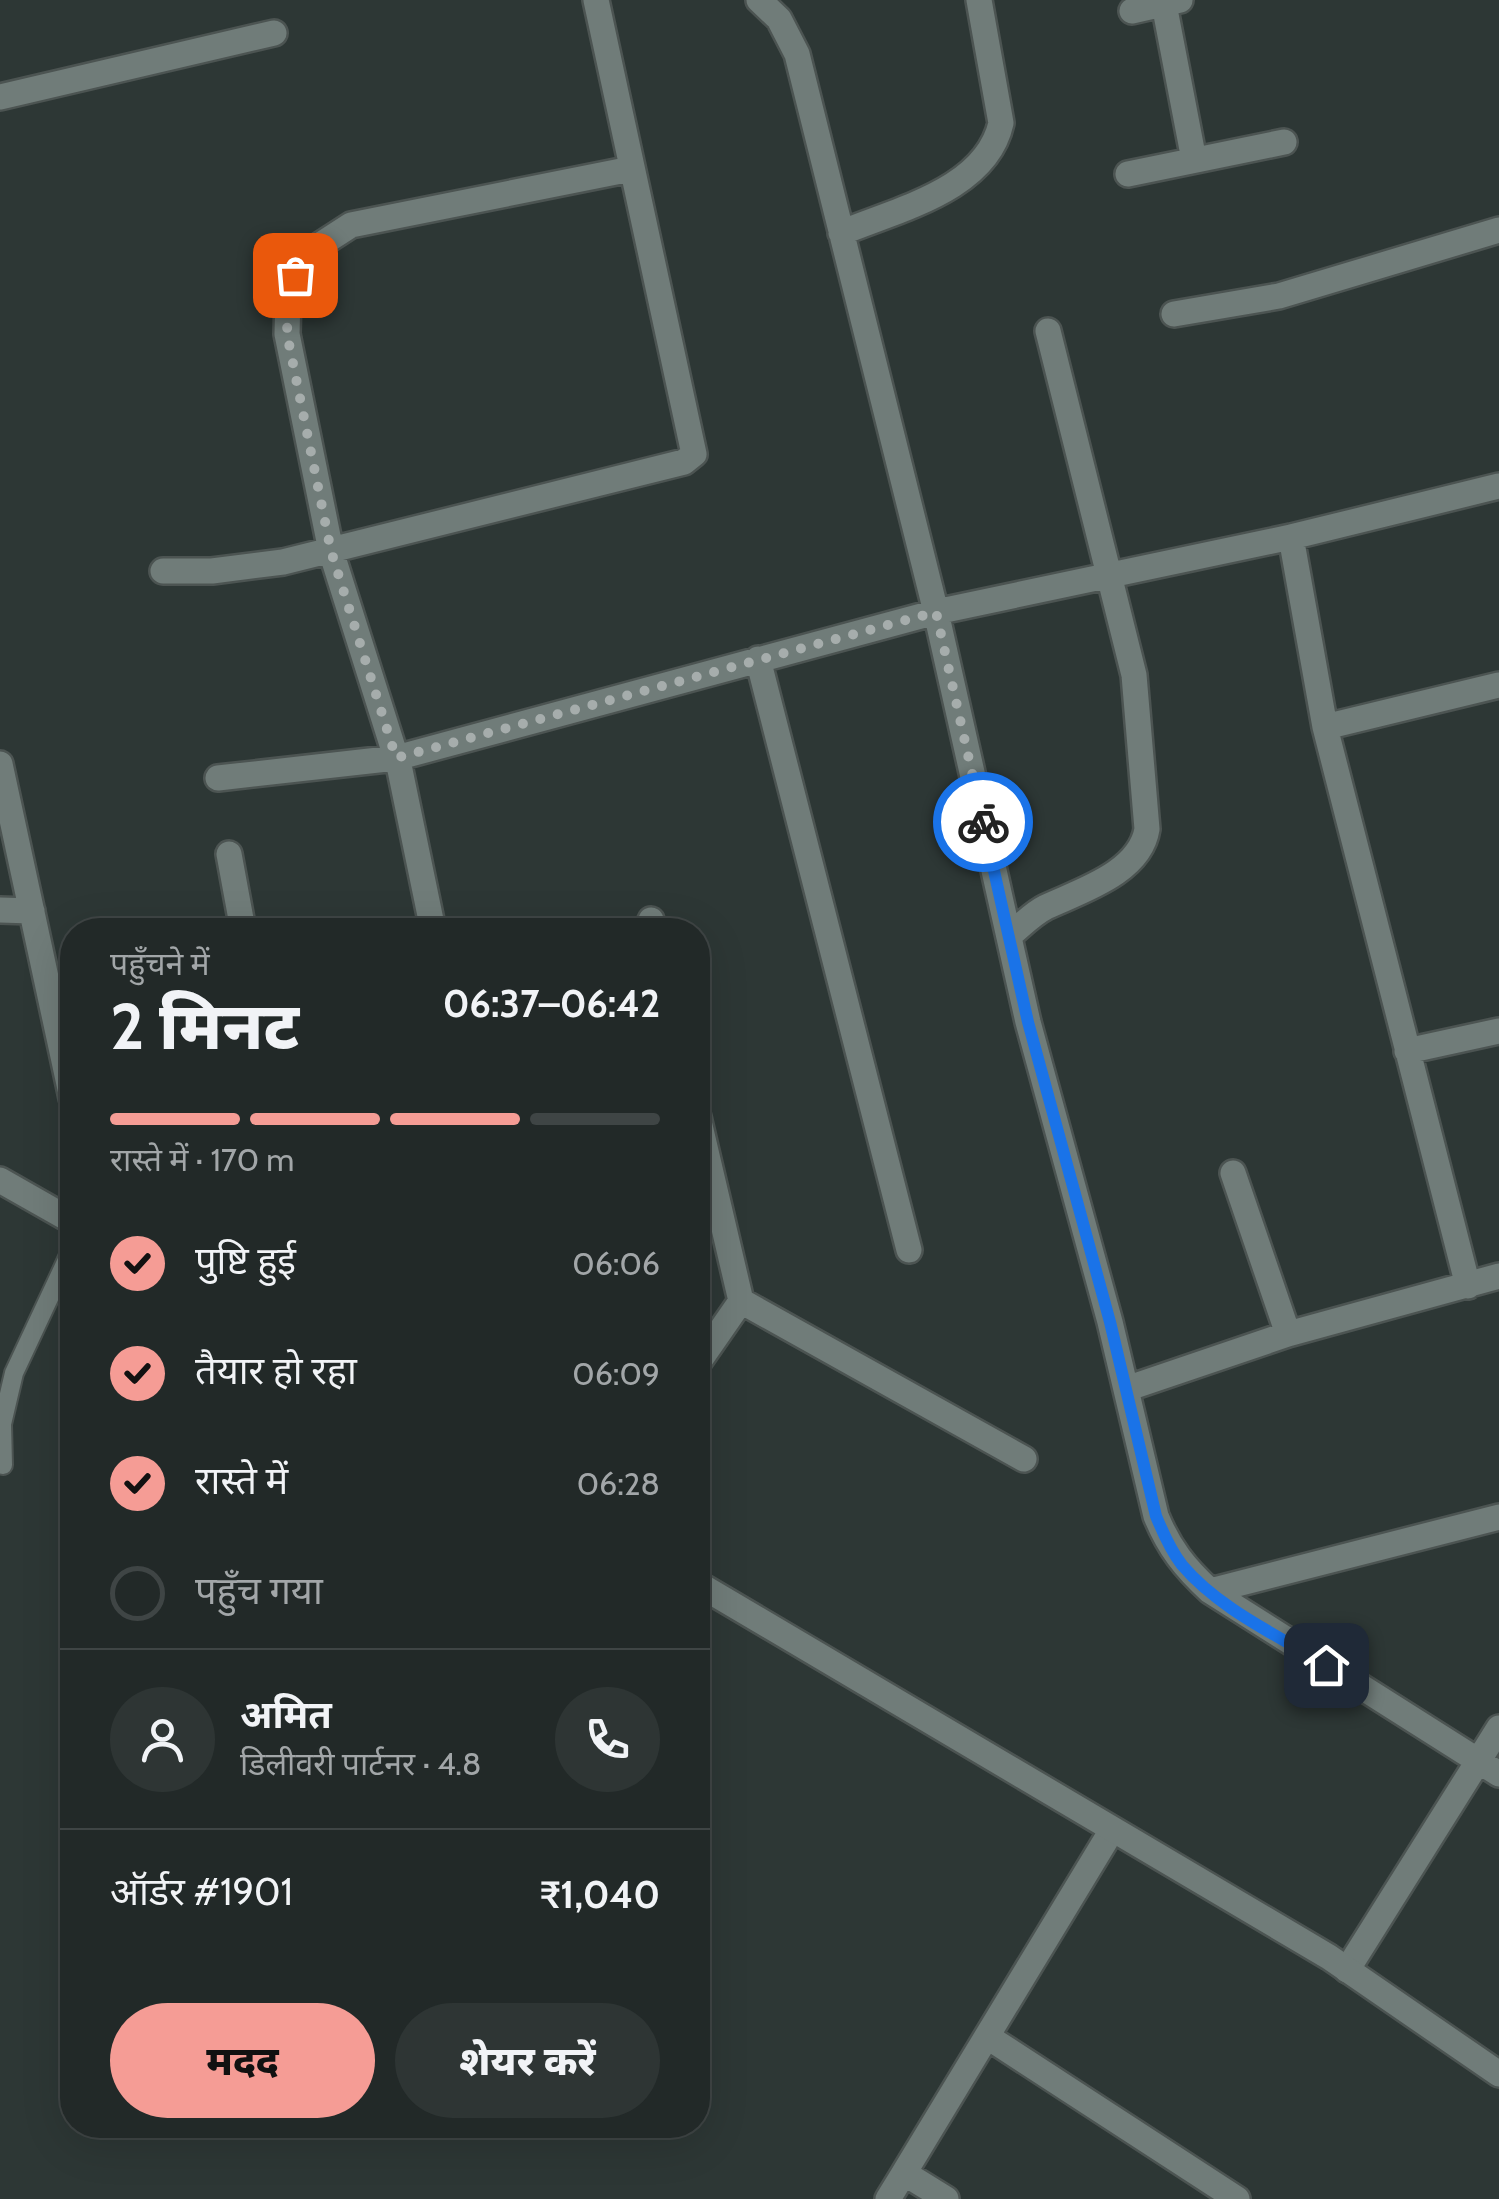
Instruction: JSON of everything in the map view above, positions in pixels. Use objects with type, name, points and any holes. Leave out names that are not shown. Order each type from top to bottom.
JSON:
[{"type":"street","points":[[163,570],[249,568],[331,551],[690,459],[695,448],[596,0]]},
{"type":"street","points":[[760,0],[779,19],[797,54],[936,612],[1028,1022],[1162,1529],[1183,1566],[1210,1591],[1489,1767]]},
{"type":"street","points":[[841,232],[952,186],[970,175],[996,143],[1000,123],[979,0]]},
{"type":"street","points":[[1132,11],[1172,2],[1194,160]]},
{"type":"street","points":[[0,97],[274,33]]},
{"type":"street","points":[[1128,174],[1284,142]]},
{"type":"street","points":[[430,918],[396,758],[331,551],[287,334],[288,296],[305,260],[334,233],[350,225],[632,169]]},
{"type":"street","points":[[1174,314],[1279,296],[1499,230]]},
{"type":"street","points":[[1009,936],[1042,910],[1097,885],[1135,855],[1146,836],[1138,697],[1048,331]]},
{"type":"street","points":[[218,778],[396,758],[936,612],[1291,537],[1499,486]]},
{"type":"street","points":[[1291,537],[1325,728],[1468,1286]]},
{"type":"street","points":[[758,658],[909,1250]]},
{"type":"street","points":[[1325,728],[1499,685]]},
{"type":"street","points":[[1,771],[60,1042]]},
{"type":"street","points":[[229,854],[241,918]]},
{"type":"street","points":[[0,910],[32,911]]},
{"type":"street","points":[[1407,1051],[1499,1031]]},
{"type":"street","points":[[710,1168],[741,1301],[1024,1459]]},
{"type":"street","points":[[1233,1173],[1288,1334]]},
{"type":"street","points":[[0,1180],[60,1214]]},
{"type":"street","points":[[1126,1389],[1288,1334],[1499,1276]]},
{"type":"street","points":[[710,1346],[741,1301]]},
{"type":"street","points":[[1210,1591],[1499,1517]]},
{"type":"street","points":[[710,1591],[1347,1970],[1499,2074]]},
{"type":"street","points":[[1347,1970],[1489,1767],[1499,1728]]},
{"type":"street","points":[[888,2199],[1112,1830]]},
{"type":"street","points":[[988,2037],[1236,2199]]},
{"type":"street","points":[[904,2173],[946,2199]]},
{"type":"lane","points":[[3,1464],[2,1424],[14,1373],[60,1274]]},
{"type":"way so far","points":[[295,275],[288,296],[287,334],[331,551],[396,758],[936,612],[983,822]]},
{"type":"route","points":[[983,822],[1028,1022],[1110,1322],[1156,1516],[1183,1566],[1210,1591],[1326,1665]]}]
